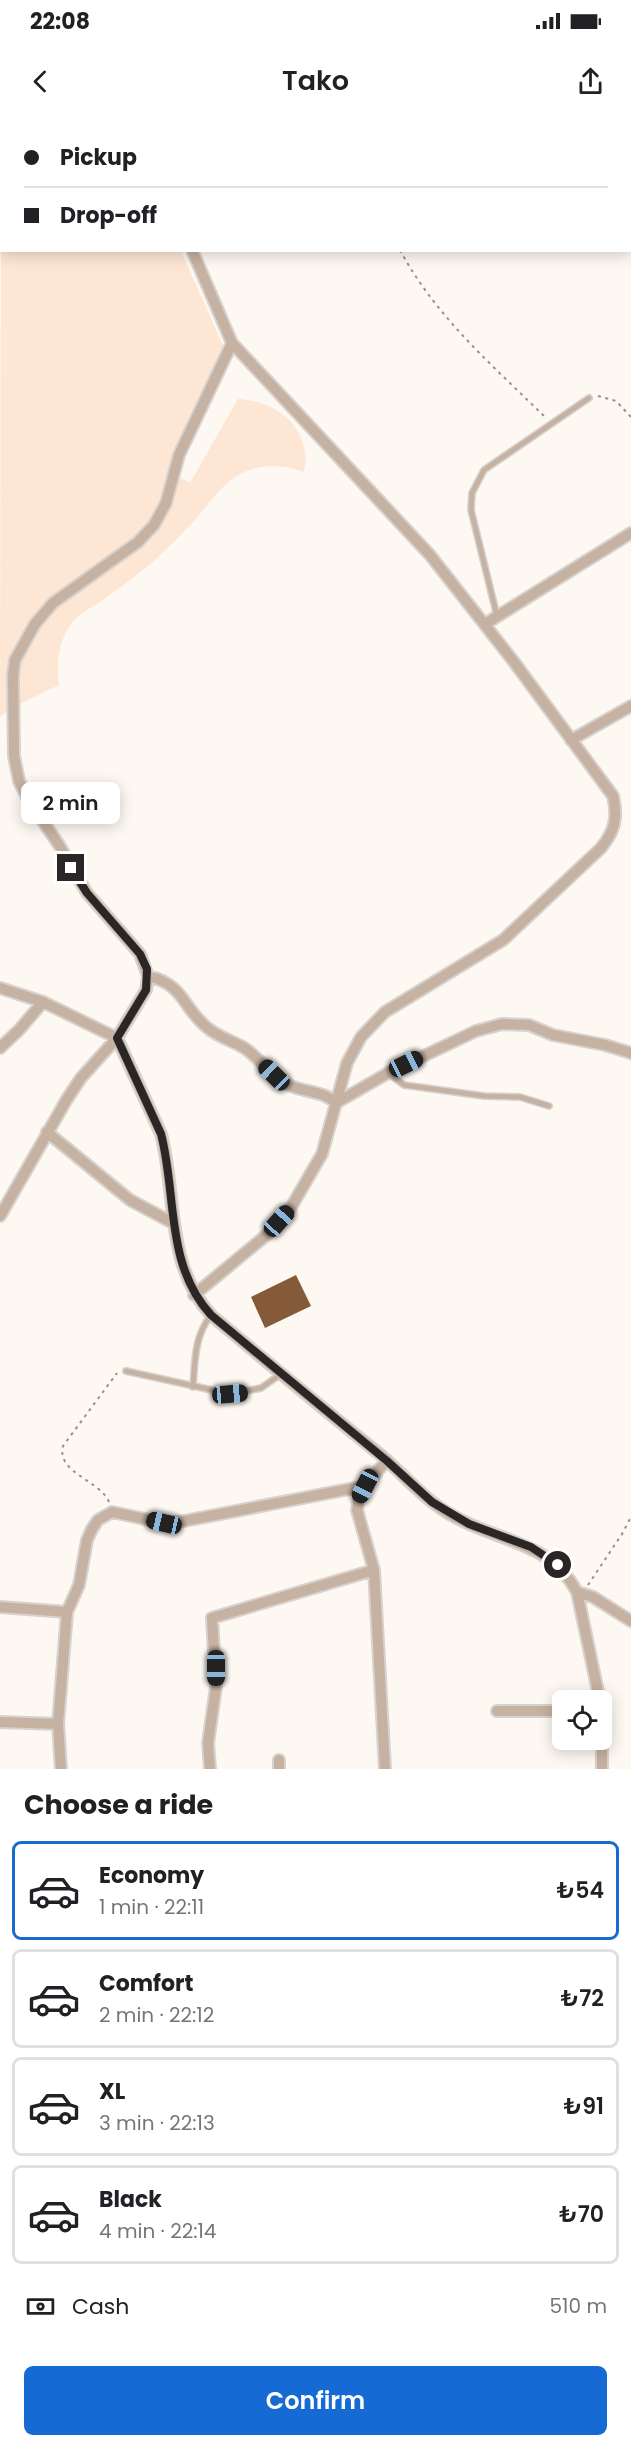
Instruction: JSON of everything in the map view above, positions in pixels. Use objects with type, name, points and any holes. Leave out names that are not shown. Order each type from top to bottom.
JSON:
[{"type":"street","points":[[193,252],[232,343],[430,555],[613,796],[616,810],[615,824],[610,837],[503,940],[385,1012],[361,1037],[346,1063],[322,1154],[290,1209],[269,1233],[194,1295]]},
{"type":"street","points":[[0,1216],[47,1132],[81,1078],[117,1038],[146,990],[148,976],[140,954],[87,893],[23,790],[16,772],[14,756],[13,676],[15,660],[43,614],[64,593],[138,542],[161,514],[171,491],[179,455],[232,343]]},
{"type":"street","points":[[484,624],[631,533]]},
{"type":"street","points":[[572,740],[631,706]]},
{"type":"street","points":[[148,976],[172,985],[191,1012],[207,1028],[250,1052],[280,1080],[324,1095],[336,1103]]},
{"type":"street","points":[[0,988],[43,1002],[117,1038],[161,1134],[180,1262],[194,1295],[211,1315],[387,1461],[416,1489],[449,1514],[469,1524],[531,1547],[546,1556],[567,1575],[580,1593],[598,1690]]},
{"type":"street","points":[[0,1048],[43,1002]]},
{"type":"street","points":[[336,1103],[388,1073],[476,1031],[502,1024],[529,1026],[553,1035],[605,1045],[631,1053]]},
{"type":"street","points":[[47,1132],[130,1200],[173,1223]]},
{"type":"street","points":[[385,1769],[374,1570],[357,1510],[365,1486],[387,1461]]},
{"type":"street","points":[[61,1769],[58,1724],[67,1612],[79,1585],[87,1540],[98,1520],[112,1512],[164,1523],[179,1522],[365,1486]]},
{"type":"street","points":[[210,1769],[208,1743],[216,1688],[212,1618],[374,1570]]},
{"type":"street","points":[[580,1593],[593,1597],[631,1621]]},
{"type":"street","points":[[0,1607],[67,1612]]},
{"type":"street","points":[[496,1711],[552,1711]]},
{"type":"street","points":[[0,1722],[58,1724]]},
{"type":"street","points":[[602,1750],[602,1769]]},
{"type":"lane","points":[[497,616],[472,518],[472,493],[484,470],[589,398]]},
{"type":"lane","points":[[388,1073],[404,1085],[484,1096],[520,1097],[549,1106]]},
{"type":"lane","points":[[193,1387],[196,1344],[203,1326],[211,1315]]},
{"type":"lane","points":[[126,1371],[230,1394],[261,1388],[281,1374]]},
{"type":"path","points":[[401,252],[428,293],[456,329],[550,423]]},
{"type":"path","points":[[589,398],[600,396],[611,398],[631,417]]},
{"type":"path","points":[[112,1512],[105,1493],[67,1465],[62,1451],[63,1446],[112,1378],[126,1371]]},
{"type":"path","points":[[580,1593],[622,1534],[631,1517]]},
{"type":"shaded area","points":[[1,252],[181,252],[230,361],[173,473],[190,483],[238,399],[266,405],[289,420],[298,431],[303,443],[304,472],[265,466],[242,473],[228,483],[155,560],[75,619],[63,639],[59,654],[59,685],[0,716]]},
{"type":"building","points":[[296,1275],[311,1306],[265,1328],[251,1297]]},
{"type":"route","points":[[71,868],[87,893],[140,954],[147,969],[146,990],[117,1038],[161,1134],[180,1262],[194,1295],[211,1315],[387,1461],[432,1502],[469,1524],[531,1547],[558,1565]]}]
